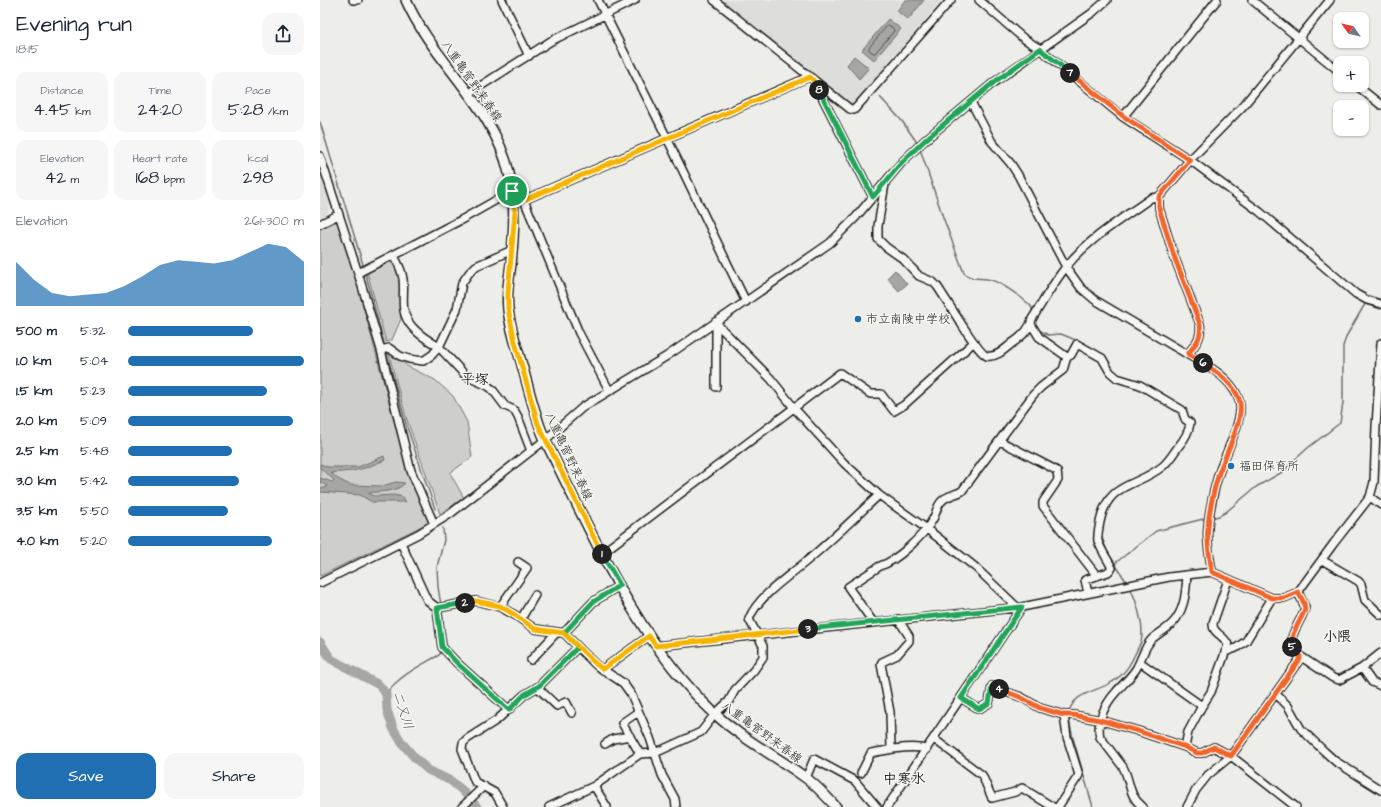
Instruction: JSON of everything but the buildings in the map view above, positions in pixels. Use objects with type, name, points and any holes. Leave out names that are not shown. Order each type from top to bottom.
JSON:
[{"type":"main road","name":"八重亀菅野来春線","points":[[406,0],[424,34],[487,120],[499,144],[509,172],[515,211],[508,292],[508,309],[515,342],[538,424],[602,553],[641,624],[679,677],[715,714],[734,730],[806,778],[836,807]]},
{"type":"street","points":[[502,0],[529,56]]},
{"type":"street","points":[[598,0],[667,138],[746,302]]},
{"type":"street","points":[[468,94],[551,42],[635,0]]},
{"type":"street","points":[[714,0],[850,109],[854,110],[951,0]]},
{"type":"street","points":[[980,0],[1023,38],[1040,49],[1123,116],[1190,160],[1260,212],[1356,294],[1367,300],[1381,304]]},
{"type":"street","points":[[320,583],[401,543],[450,514],[546,440],[583,407],[667,356],[830,243],[856,217],[902,162],[919,146],[993,83],[1092,13],[1107,0]]},
{"type":"street","points":[[1123,116],[1216,0]]},
{"type":"street","points":[[1252,0],[1333,66]]},
{"type":"street","points":[[1188,354],[1202,333],[1174,256],[1159,208],[1159,197],[1190,160],[1243,106],[1330,0]]},
{"type":"street","points":[[524,200],[667,138],[812,79]]},
{"type":"street","points":[[812,79],[873,197]]},
{"type":"street","points":[[1365,92],[1381,105]]},
{"type":"street","points":[[971,102],[988,136],[1018,175],[1066,267],[1089,296],[1188,354],[1224,377],[1240,400],[1240,409],[1235,431],[1217,480],[1208,526],[1212,572]]},
{"type":"street","points":[[320,156],[338,215],[360,272],[411,470],[434,524]]},
{"type":"street","points":[[885,182],[878,226],[878,239],[919,276],[933,282],[937,286],[973,343],[981,353],[986,356],[993,356],[1000,353],[1019,339],[1031,324],[1032,319],[1066,267],[1107,229],[1151,198],[1159,197]]},
{"type":"street","points":[[360,272],[394,256],[512,191],[524,200],[579,333],[609,390]]},
{"type":"street","points":[[320,224],[338,215]]},
{"type":"street","points":[[381,350],[389,348],[400,356],[408,359],[423,361],[432,355],[439,347],[457,309],[462,283],[469,273],[476,266],[512,250]]},
{"type":"street","points":[[394,256],[400,267],[403,278],[403,305],[407,321],[414,329],[439,347],[466,376],[488,386],[505,406],[514,410],[531,451]]},
{"type":"street","points":[[715,323],[716,387]]},
{"type":"street","points":[[715,323],[771,379],[795,409],[844,463],[878,495],[927,529],[975,567],[1019,607]]},
{"type":"street","points":[[1031,324],[1039,337],[1068,357]]},
{"type":"street","points":[[602,553],[795,409],[840,373],[870,394],[881,394],[894,411],[904,405],[973,343]]},
{"type":"street","points":[[656,646],[1019,607],[1169,577],[1212,572],[1272,598],[1284,598],[1298,592],[1370,497],[1374,482],[1381,343]]},
{"type":"street","points":[[873,622],[848,587],[900,555],[927,529],[937,513],[940,502],[946,497],[962,491],[1033,395],[1063,370],[1068,357],[1071,355],[1076,344],[1102,358],[1117,378],[1140,385],[1182,410],[1185,419],[1190,422],[1187,433],[1168,461],[1154,472],[1116,491],[1104,506],[1098,541],[1112,568],[1108,572],[1085,580],[1088,593]]},
{"type":"street","points":[[1000,441],[1056,471],[1058,480],[1043,502],[1043,506],[1097,576]]},
{"type":"street","points":[[550,807],[594,786],[640,754],[655,753],[701,732],[715,714],[729,701],[735,690],[754,670],[763,657],[763,646],[749,619],[751,614],[769,592],[803,564],[878,495]]},
{"type":"street","points":[[1370,497],[1381,505]]},
{"type":"street","points":[[401,543],[427,600],[437,608],[442,647],[457,663],[509,710]]},
{"type":"street","points":[[1322,560],[1358,581],[1361,584],[1365,600],[1381,615]]},
{"type":"street","points":[[500,606],[527,568],[518,562]]},
{"type":"street","points":[[1143,807],[1131,794],[1123,767],[1100,737],[1100,720],[1111,698],[1132,675],[1150,642],[1170,627],[1176,620],[1186,596],[1187,575]]},
{"type":"street","points":[[1185,747],[1188,732],[1211,692],[1228,644],[1227,641],[1214,630],[1212,623],[1228,580]]},
{"type":"street","points":[[531,660],[593,602],[620,585]]},
{"type":"street","points":[[1298,592],[1305,610],[1293,634],[1292,648],[1300,656],[1337,680],[1344,679],[1362,668],[1381,653]]},
{"type":"street","points":[[521,619],[535,595]]},
{"type":"street","points":[[1225,652],[1236,648],[1246,641],[1272,598]]},
{"type":"street","points":[[437,608],[476,601],[500,606],[535,629],[560,633],[596,664],[623,683],[631,694],[650,738],[662,775],[675,799],[676,807]]},
{"type":"street","points":[[887,807],[934,739],[1019,607]]},
{"type":"street","points":[[891,749],[890,712],[881,664],[882,662],[897,655],[909,641],[909,636],[898,619]]},
{"type":"street","points":[[603,669],[649,636]]},
{"type":"street","points":[[503,807],[495,793],[475,782],[462,749],[463,743],[497,720],[524,695],[537,687],[578,647]]},
{"type":"street","points":[[1187,807],[1196,790],[1208,775],[1231,756],[1276,694],[1300,659],[1300,656]]},
{"type":"street","points":[[1140,662],[1202,706]]},
{"type":"street","points":[[1362,668],[1372,682],[1381,686]]},
{"type":"street","points":[[961,698],[979,709],[989,703],[992,686],[1020,697],[1040,708],[1064,715],[1073,715],[1100,720],[1138,731],[1185,747],[1197,753],[1202,753],[1214,747],[1231,756],[1296,807]]},
{"type":"street","points":[[537,687],[557,706],[566,702],[572,713]]},
{"type":"street","points":[[1276,694],[1288,706],[1301,729],[1324,751],[1335,761],[1381,790]]},
{"type":"street","points":[[638,712],[622,723],[640,754]]},
{"type":"street","points":[[1058,807],[1079,775],[1067,737],[1064,715]]},
{"type":"street","points":[[605,744],[613,739],[630,736]]},
{"type":"street","points":[[934,739],[982,775],[992,798],[1015,792],[1022,788],[1053,807]]},
{"type":"street","points":[[861,773],[870,754],[891,749],[909,747],[927,749]]},
{"type":"street","points":[[806,778],[814,759],[854,782],[877,807]]},
{"type":"street","points":[[462,807],[484,786]]},
{"type":"street","points":[[594,786],[607,807]]},
{"type":"street","points":[[994,807],[993,803],[995,798]]},
{"type":"shaded area","points":[[719,0],[942,0],[853,106],[849,106]]},
{"type":"shaded area","points":[[320,171],[330,204],[327,214],[320,217]]},
{"type":"shaded area","points":[[333,221],[338,223],[353,268],[401,447],[427,516],[428,523],[320,576],[320,228]]},
{"type":"shaded area","points":[[388,261],[395,265],[399,275],[401,319],[392,340],[386,342],[367,271]]},
{"type":"shaded area","points":[[388,351],[409,367],[435,380],[453,396],[467,422],[472,457],[450,473],[464,498],[440,514],[407,420]]},
{"type":"water","points":[[905,0],[924,0],[908,20],[897,11]]},
{"type":"water","points":[[888,19],[901,29],[874,60],[862,50]]},
{"type":"water","points":[[854,56],[869,68],[859,79],[847,65]]},
{"type":"water","points":[[895,270],[907,284],[899,291],[887,278]]},
{"type":"water","points":[[384,456],[385,460],[365,468],[331,473],[338,479],[350,485],[382,486],[396,482],[405,483],[393,490],[369,493],[374,496],[394,495],[403,497],[406,502],[372,502],[360,495],[320,492],[320,488],[326,488],[327,486],[320,482],[320,478],[332,482],[334,480],[320,468],[320,464],[328,467],[358,467]]},
{"type":"waterway","points":[[880,97],[902,121],[918,144]]},
{"type":"waterway","points":[[320,122],[364,268]]},
{"type":"waterway","points":[[920,149],[964,273],[970,277],[991,280],[1006,287],[1029,304],[1032,308],[1032,313]]},
{"type":"waterway","points":[[365,271],[385,347]]},
{"type":"waterway","points":[[1211,518],[1226,512],[1256,487],[1284,471],[1309,447],[1340,423],[1343,403],[1343,346],[1347,335],[1365,304],[1381,309]]},
{"type":"waterway","points":[[1037,329],[1048,335],[1061,334],[1078,341]]},
{"type":"waterway","points":[[386,351],[407,427],[435,509]]},
{"type":"waterway","points":[[1114,564],[1156,531],[1207,518]]},
{"type":"waterway","points":[[441,605],[437,567],[444,540],[443,528]]},
{"type":"waterway","points":[[1101,535],[1107,551],[1127,583]]},
{"type":"waterway","points":[[1069,712],[1072,705],[1081,696],[1112,682],[1120,676],[1129,665],[1139,646],[1142,636],[1141,622],[1135,599],[1130,588]]},
{"type":"waterway","points":[[442,610],[445,646]]},
{"type":"waterway","name":"二又川","points":[[320,642],[331,659],[379,685],[386,694],[387,710],[393,728],[402,743],[428,770],[451,781],[462,790],[477,807]]},
{"type":"waterway","points":[[386,694],[404,676],[439,655],[442,651]]},
{"type":"waterway","points":[[1068,717],[1093,807]]},
{"type":"place","name":"市立南陵中学校","points":[[858,319]]},
{"type":"place","name":"福田保育所","points":[[1231,466]]},
{"type":"district","name":"平塚","points":[[475,379]]},
{"type":"district","name":"小隈","points":[[1337,636]]},
{"type":"district","name":"中寒水","points":[[904,778]]},
{"type":"route","points":[[512,191],[515,211],[508,292],[508,309],[515,342],[538,424],[602,553],[620,585],[593,602],[564,633],[578,647],[539,686],[524,695],[509,710],[457,663],[442,647],[440,644],[437,608],[476,601],[500,606],[535,629],[564,633],[603,669],[649,636],[656,646],[1022,607],[961,698],[979,709],[989,703],[992,686],[1020,697],[1040,708],[1057,713],[1100,720],[1138,731],[1185,747],[1197,753],[1202,753],[1214,747],[1231,756],[1300,659],[1300,656],[1292,648],[1293,634],[1305,610],[1304,603],[1298,592],[1284,598],[1272,598],[1212,572],[1208,526],[1217,480],[1235,431],[1240,409],[1240,400],[1224,377],[1188,354],[1202,333],[1174,256],[1159,208],[1159,197],[1190,160],[1123,116],[1040,49],[993,83],[925,140],[902,162],[873,197],[814,81],[810,77],[524,200],[512,191]]}]
